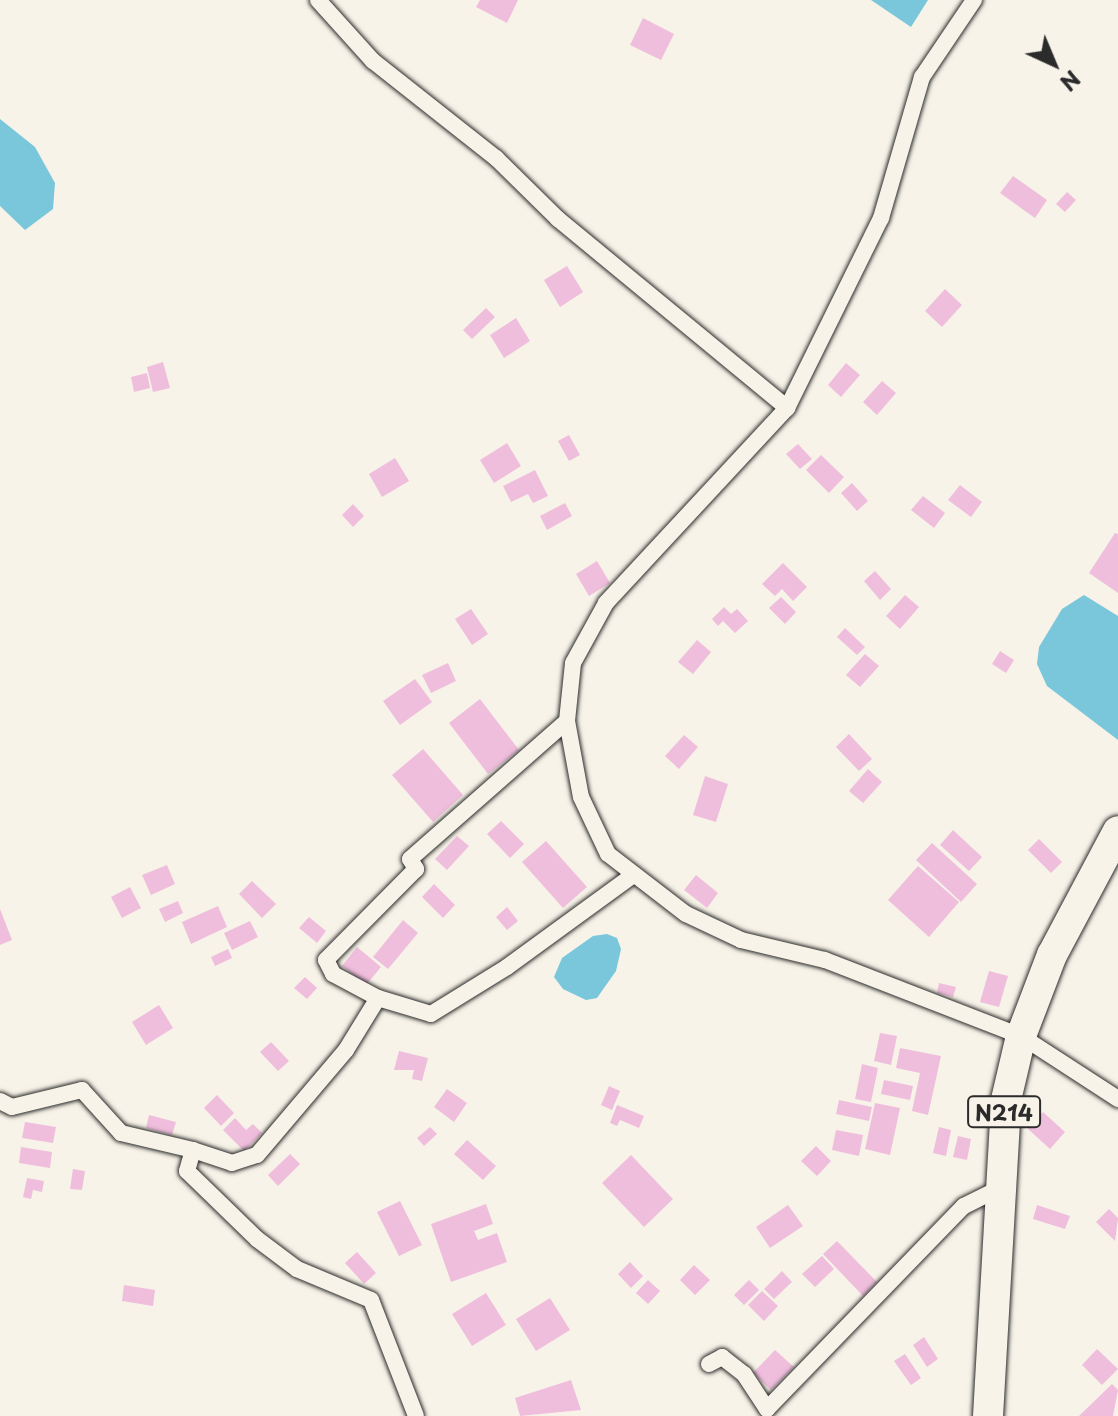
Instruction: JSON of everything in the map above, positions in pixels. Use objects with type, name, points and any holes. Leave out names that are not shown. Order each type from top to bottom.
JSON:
[{"type":"highway","name":"N214","points":[[988,1416],[1004,1114],[1021,1036],[1052,955],[1118,831]]},
{"type":"street","points":[[318,0],[373,61],[496,158],[558,219],[787,408]]},
{"type":"street","points":[[974,0],[922,77],[881,218],[787,408],[606,603],[573,663],[567,721],[581,797],[608,854],[632,876],[686,914],[741,940],[825,960],[1021,1036],[1118,1099]]},
{"type":"street","points":[[567,721],[410,859],[416,869],[326,960],[333,974],[378,998],[431,1014],[507,967],[632,876]]},
{"type":"street","points":[[0,1101],[12,1107],[82,1090],[121,1133],[232,1163],[257,1155],[346,1050],[378,998]]},
{"type":"street","points":[[193,1150],[187,1171],[257,1239],[297,1269],[371,1300],[416,1416]]},
{"type":"street","points":[[709,1364],[722,1357],[744,1374],[767,1409],[964,1206],[1000,1188]]},
{"type":"water","points":[[871,0],[928,0],[911,27]]},
{"type":"water","points":[[0,119],[35,147],[55,183],[53,209],[25,230],[0,206]]},
{"type":"water","points":[[1084,595],[1118,616],[1118,740],[1047,686],[1037,664],[1039,647],[1062,609]]},
{"type":"water","points":[[607,934],[617,938],[621,949],[616,971],[597,998],[586,1000],[563,989],[554,977],[562,958],[593,936]]},
{"type":"building","points":[[480,0],[518,0],[507,23],[476,7]]},
{"type":"building","points":[[643,18],[674,34],[661,60],[630,45]]},
{"type":"building","points":[[1013,176],[1047,200],[1035,218],[1000,193]]},
{"type":"building","points":[[1067,192],[1076,200],[1065,212],[1056,204]]},
{"type":"building","points":[[567,266],[583,292],[560,307],[544,280]]},
{"type":"building","points":[[945,289],[962,305],[942,327],[925,311]]},
{"type":"building","points":[[486,308],[495,317],[472,339],[463,330]]},
{"type":"building","points":[[516,318],[530,341],[504,358],[490,335]]},
{"type":"building","points":[[163,362],[170,388],[153,392],[147,367]]},
{"type":"building","points":[[846,363],[860,375],[841,397],[828,385]]},
{"type":"building","points":[[147,373],[150,388],[134,392],[131,377]]},
{"type":"building","points":[[882,381],[896,393],[877,415],[863,402]]},
{"type":"building","points":[[569,435],[580,455],[569,461],[558,441]]},
{"type":"building","points":[[507,443],[521,466],[494,483],[480,460]]},
{"type":"building","points":[[798,444],[812,459],[800,469],[786,454]]},
{"type":"building","points":[[821,455],[844,477],[829,493],[806,470]]},
{"type":"building","points":[[395,458],[409,481],[382,497],[369,474]]},
{"type":"building","points":[[535,470],[548,496],[533,503],[528,494],[511,502],[503,486]]},
{"type":"building","points":[[852,483],[868,501],[857,511],[841,493]]},
{"type":"building","points":[[960,485],[982,502],[971,517],[948,500]]},
{"type":"building","points":[[923,496],[945,513],[934,528],[911,510]]},
{"type":"building","points":[[565,503],[572,516],[547,530],[540,516]]},
{"type":"building","points":[[353,504],[364,516],[353,527],[342,515]]},
{"type":"building","points":[[1115,533],[1118,534],[1118,593],[1089,573]]},
{"type":"building","points":[[597,561],[610,583],[589,596],[576,574]]},
{"type":"building","points":[[783,563],[807,587],[793,601],[782,589],[775,596],[762,584]]},
{"type":"building","points":[[875,571],[891,589],[880,600],[864,581]]},
{"type":"building","points":[[905,595],[919,607],[900,629],[886,616]]},
{"type":"building","points":[[781,597],[796,612],[785,624],[769,608]]},
{"type":"building","points":[[724,607],[731,614],[737,609],[748,621],[735,633],[723,621],[718,626],[712,619]]},
{"type":"building","points":[[471,609],[488,634],[472,645],[455,619]]},
{"type":"building","points":[[845,628],[865,647],[857,655],[837,637]]},
{"type":"building","points":[[697,640],[711,652],[693,674],[678,662]]},
{"type":"building","points":[[1000,651],[1014,660],[1006,673],[992,664]]},
{"type":"building","points":[[865,654],[879,666],[860,687],[846,675]]},
{"type":"building","points":[[448,663],[456,681],[431,693],[422,675]]},
{"type":"building","points":[[415,679],[432,702],[400,725],[383,701]]},
{"type":"building","points":[[480,699],[519,750],[488,774],[449,723]]},
{"type":"building","points":[[849,734],[872,759],[859,771],[836,747]]},
{"type":"building","points":[[684,735],[698,747],[679,769],[665,756]]},
{"type":"building","points":[[423,749],[463,795],[433,822],[392,775]]},
{"type":"building","points":[[868,769],[882,782],[863,803],[849,791]]},
{"type":"building","points":[[705,776],[728,784],[716,822],[693,815]]},
{"type":"building","points":[[501,821],[524,844],[510,858],[487,834]]},
{"type":"building","points":[[953,830],[982,857],[969,871],[940,845]]},
{"type":"building","points":[[457,836],[469,846],[447,870],[435,859]]},
{"type":"building","points":[[1039,839],[1062,862],[1051,873],[1028,850]]},
{"type":"building","points":[[546,841],[587,887],[563,908],[522,862]]},
{"type":"building","points":[[932,843],[977,884],[961,902],[916,860]]},
{"type":"building","points":[[167,865],[175,884],[151,895],[142,875]]},
{"type":"building","points":[[918,866],[959,902],[929,937],[888,900]]},
{"type":"building","points":[[696,875],[718,893],[707,908],[684,890]]},
{"type":"building","points":[[252,881],[276,904],[262,918],[239,894]]},
{"type":"building","points":[[434,884],[455,905],[443,918],[422,897]]},
{"type":"building","points":[[130,887],[141,908],[122,918],[111,897]]},
{"type":"building","points":[[178,901],[183,913],[165,922],[159,909]]},
{"type":"building","points":[[218,906],[227,927],[191,944],[182,922]]},
{"type":"building","points":[[507,907],[518,921],[507,930],[496,917]]},
{"type":"building","points":[[0,909],[12,940],[0,945]]},
{"type":"building","points":[[309,917],[326,931],[317,943],[299,928]]},
{"type":"building","points":[[403,920],[418,933],[388,969],[373,957]]},
{"type":"building","points":[[250,921],[258,937],[232,950],[224,933]]},
{"type":"building","points":[[357,947],[381,967],[366,985],[342,966]]},
{"type":"building","points":[[228,949],[232,958],[215,966],[211,957]]},
{"type":"building","points":[[989,971],[1008,976],[999,1007],[980,1002]]},
{"type":"building","points":[[305,977],[317,988],[307,999],[294,988]]},
{"type":"building","points":[[939,983],[956,987],[953,997],[937,993]]},
{"type":"building","points":[[159,1005],[173,1028],[146,1045],[132,1022]]},
{"type":"building","points":[[880,1033],[897,1036],[891,1065],[874,1061]]},
{"type":"building","points":[[271,1042],[289,1061],[278,1071],[260,1052]]},
{"type":"building","points":[[900,1048],[941,1056],[928,1115],[912,1111],[920,1073],[896,1068]]},
{"type":"building","points":[[399,1051],[428,1058],[422,1081],[412,1079],[414,1070],[394,1070]]},
{"type":"building","points":[[862,1064],[878,1068],[871,1102],[855,1099]]},
{"type":"building","points":[[884,1080],[913,1086],[910,1100],[881,1094]]},
{"type":"building","points":[[609,1086],[620,1091],[612,1110],[601,1105]]},
{"type":"building","points":[[447,1089],[467,1103],[454,1122],[434,1107]]},
{"type":"building","points":[[217,1095],[234,1113],[221,1126],[204,1108]]},
{"type":"building","points":[[839,1100],[872,1107],[869,1121],[836,1114]]},
{"type":"building","points":[[875,1103],[900,1108],[890,1155],[865,1149]]},
{"type":"building","points":[[617,1105],[644,1116],[639,1128],[620,1120],[617,1126],[610,1123]]},
{"type":"building","points":[[1043,1112],[1065,1132],[1050,1149],[1028,1129]]},
{"type":"building","points":[[149,1115],[176,1122],[172,1135],[146,1128]]},
{"type":"building","points":[[235,1118],[246,1130],[253,1124],[262,1133],[244,1151],[223,1130]]},
{"type":"building","points":[[25,1122],[56,1127],[53,1143],[22,1138]]},
{"type":"building","points":[[430,1127],[437,1134],[424,1146],[417,1138]]},
{"type":"building","points":[[939,1127],[951,1130],[946,1156],[933,1153]]},
{"type":"building","points":[[836,1130],[863,1135],[859,1156],[832,1150]]},
{"type":"building","points":[[958,1136],[971,1139],[967,1160],[953,1157]]},
{"type":"building","points":[[467,1140],[496,1166],[483,1180],[454,1154]]},
{"type":"building","points":[[816,1146],[831,1161],[817,1176],[801,1161]]},
{"type":"building","points":[[21,1147],[52,1152],[50,1168],[19,1163]]},
{"type":"building","points":[[290,1154],[300,1164],[278,1186],[268,1175]]},
{"type":"building","points":[[631,1155],[673,1199],[644,1227],[602,1183]]},
{"type":"building","points":[[73,1169],[85,1171],[82,1190],[70,1189]]},
{"type":"building","points":[[27,1178],[44,1181],[42,1192],[33,1190],[31,1199],[23,1197]]},
{"type":"building","points":[[400,1201],[422,1245],[399,1256],[377,1212]]},
{"type":"building","points":[[486,1204],[493,1224],[474,1231],[478,1240],[497,1233],[507,1262],[451,1282],[431,1224]]},
{"type":"building","points":[[788,1205],[803,1226],[770,1248],[756,1227]]},
{"type":"building","points":[[1037,1205],[1070,1216],[1065,1229],[1033,1219]]},
{"type":"building","points":[[1109,1209],[1118,1218],[1115,1241],[1096,1222]]},
{"type":"building","points":[[837,1241],[877,1282],[863,1296],[823,1254]]},
{"type":"building","points":[[357,1252],[376,1273],[364,1284],[345,1263]]},
{"type":"building","points":[[822,1256],[834,1269],[815,1287],[802,1274]]},
{"type":"building","points":[[630,1262],[643,1276],[631,1288],[618,1274]]},
{"type":"building","points":[[694,1265],[710,1280],[695,1295],[680,1280]]},
{"type":"building","points":[[782,1271],[792,1282],[774,1299],[764,1289]]},
{"type":"building","points":[[648,1280],[660,1291],[648,1304],[636,1293]]},
{"type":"building","points":[[749,1280],[759,1290],[744,1305],[734,1295]]},
{"type":"building","points":[[124,1285],[155,1290],[153,1306],[122,1301]]},
{"type":"building","points":[[762,1291],[778,1306],[764,1321],[748,1305]]},
{"type":"building","points":[[486,1293],[506,1325],[472,1346],[452,1314]]},
{"type":"building","points":[[550,1298],[570,1330],[536,1351],[516,1319]]},
{"type":"building","points":[[924,1337],[938,1359],[927,1367],[913,1345]]},
{"type":"building","points":[[1097,1349],[1118,1369],[1102,1385],[1082,1365]]},
{"type":"building","points":[[775,1350],[794,1367],[771,1390],[753,1373]]},
{"type":"building","points":[[905,1354],[921,1378],[911,1385],[894,1361]]},
{"type":"building","points":[[571,1380],[581,1410],[520,1416],[515,1398]]},
{"type":"building","points":[[1112,1384],[1118,1390],[1113,1416],[1079,1416]]}]
